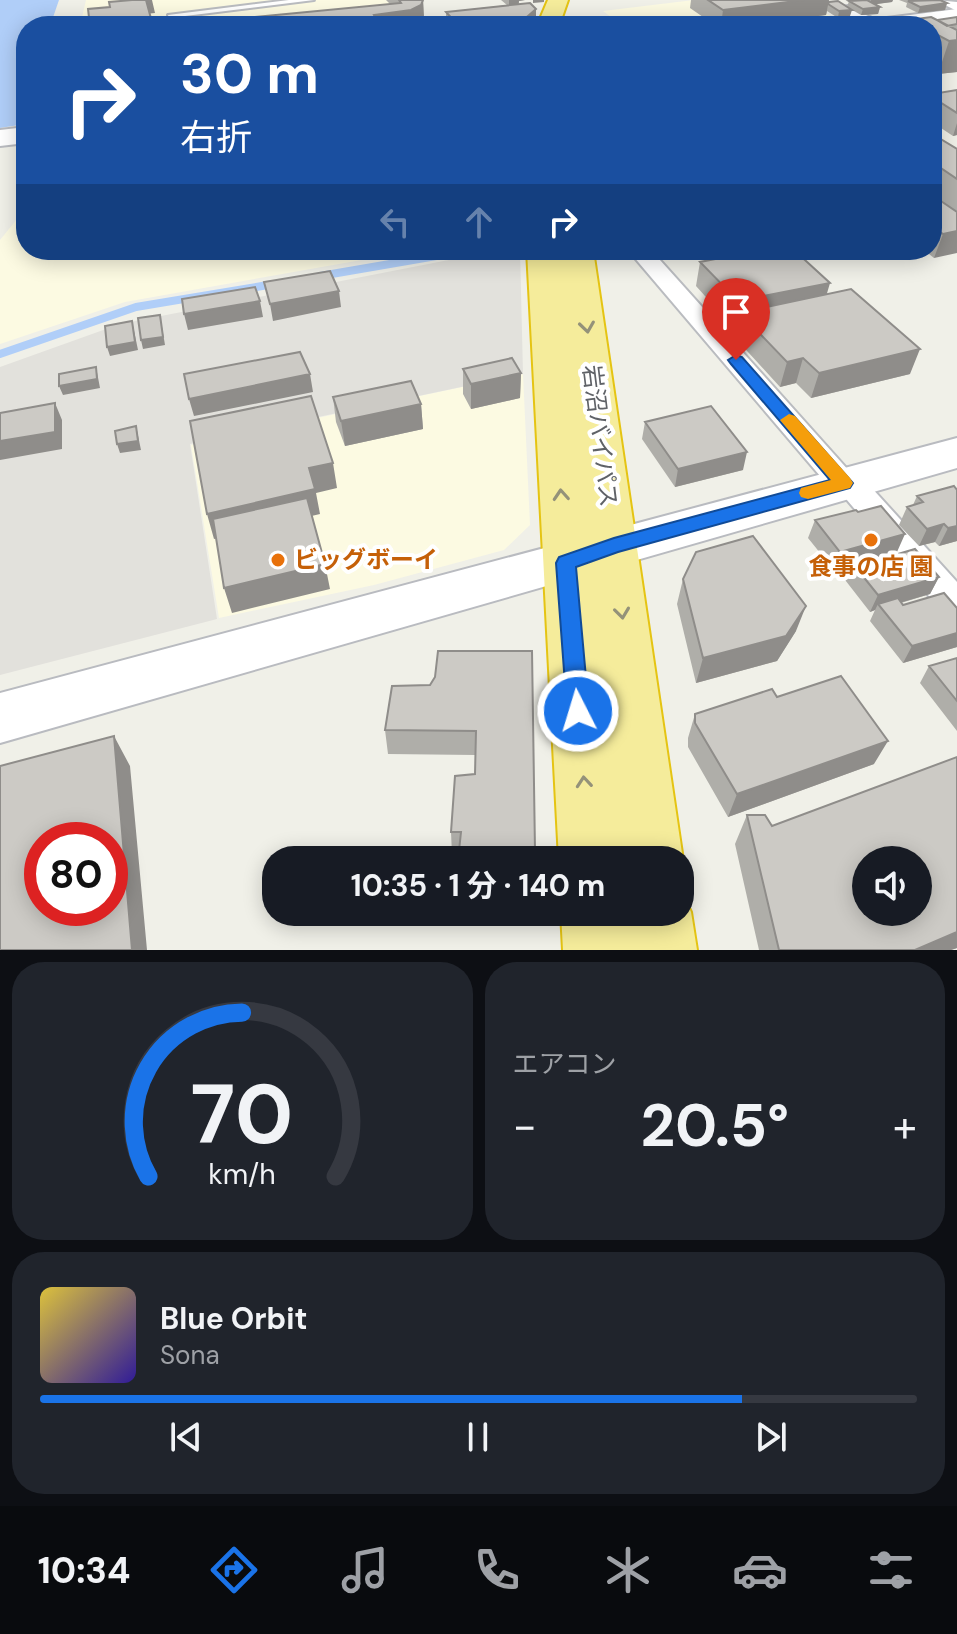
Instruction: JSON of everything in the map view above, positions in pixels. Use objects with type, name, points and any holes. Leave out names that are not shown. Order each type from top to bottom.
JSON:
[{"type":"highway","name":"岩沼バイパス","points":[[545,260],[589,846]]},
{"type":"highway","name":"岩沼バイパス","points":[[577,260],[650,846]]},
{"type":"highway","points":[[595,926],[597,950]]},
{"type":"highway","points":[[660,926],[663,950]]},
{"type":"street","points":[[942,0],[957,7]]},
{"type":"street","points":[[848,10],[866,16]]},
{"type":"street","points":[[648,260],[957,605]]},
{"type":"street","points":[[0,718],[957,453]]},
{"type":"lane","points":[[172,16],[310,0]]},
{"type":"shaded area","points":[[86,0],[409,0],[423,16],[82,16]]},
{"type":"shaded area","points":[[694,0],[802,0],[831,16],[610,16],[603,11]]},
{"type":"shaded area","points":[[16,220],[16,260],[362,260],[125,302],[0,344],[0,240]]},
{"type":"shaded area","points":[[449,260],[520,260],[523,374],[190,444],[217,619],[0,675],[0,367],[120,324]]},
{"type":"shaded area","points":[[523,374],[530,525],[504,550],[374,585],[219,618],[191,445]]},
{"type":"water","points":[[0,0],[59,0],[53,16],[16,16],[16,125],[0,128]]},
{"type":"building","points":[[146,0],[150,16],[89,16],[88,9],[110,7],[109,2]]},
{"type":"building","points":[[399,0],[423,0],[421,5],[411,10],[375,16],[265,16],[401,3]]},
{"type":"building","points":[[708,0],[804,0],[723,10]]},
{"type":"building","points":[[867,0],[880,7],[863,9],[849,1]]},
{"type":"building","points":[[940,0],[947,3],[920,7],[908,1]]},
{"type":"building","points":[[838,1],[852,10],[839,11],[828,4]]},
{"type":"building","points":[[530,3],[536,9],[528,16],[450,16],[446,12]]},
{"type":"building","points":[[957,17],[957,24],[947,26],[942,19]]},
{"type":"building","points":[[942,22],[957,30],[957,40],[949,41],[942,37]]},
{"type":"building","points":[[957,90],[957,113],[942,103],[942,92]]},
{"type":"building","points":[[942,140],[957,149],[957,179],[942,169]]},
{"type":"building","points":[[942,202],[957,212],[957,231],[943,234]]},
{"type":"building","points":[[805,260],[830,283],[738,301],[700,262]]},
{"type":"building","points":[[330,271],[339,291],[270,304],[264,282]]},
{"type":"building","points":[[255,287],[260,301],[184,314],[182,299]]},
{"type":"building","points":[[851,289],[920,349],[819,373],[803,358],[787,362],[743,316],[756,313],[753,310]]},
{"type":"building","points":[[160,315],[163,337],[141,340],[138,318]]},
{"type":"building","points":[[132,321],[135,342],[107,347],[105,326]]},
{"type":"building","points":[[300,352],[310,374],[189,399],[184,374]]},
{"type":"building","points":[[512,358],[521,373],[471,384],[463,369]]},
{"type":"building","points":[[96,367],[97,379],[59,386],[59,374]]},
{"type":"building","points":[[411,381],[421,404],[341,421],[333,397]]},
{"type":"building","points":[[311,396],[333,463],[309,468],[315,489],[207,514],[190,421]]},
{"type":"building","points":[[55,403],[55,432],[0,441],[0,413]]},
{"type":"building","points":[[711,406],[747,452],[678,469],[645,422]]},
{"type":"building","points":[[136,426],[138,441],[117,444],[115,431]]},
{"type":"building","points":[[954,486],[957,490],[957,526],[948,528],[944,524],[927,529],[907,507],[923,502],[917,496]]},
{"type":"building","points":[[307,498],[325,564],[224,588],[213,519]]},
{"type":"building","points":[[881,506],[905,534],[840,552],[815,520],[856,510]]},
{"type":"building","points":[[753,536],[806,606],[786,636],[703,658],[683,579],[696,552]]},
{"type":"building","points":[[915,549],[939,577],[878,595],[849,559],[865,554],[871,562]]},
{"type":"building","points":[[944,593],[957,608],[957,633],[912,646],[878,604],[898,598],[903,605]]},
{"type":"building","points":[[438,651],[532,651],[535,846],[460,846],[461,832],[451,832],[455,776],[475,774],[476,731],[385,730],[392,686],[430,685],[435,677]]},
{"type":"building","points":[[957,658],[957,701],[929,666]]},
{"type":"building","points":[[841,676],[888,741],[737,794],[695,723],[695,714],[772,689],[777,697]]},
{"type":"building","points":[[114,736],[121,822],[24,822],[24,926],[128,926],[128,902],[132,950],[0,950],[0,766]]},
{"type":"building","points":[[957,757],[957,932],[915,950],[779,950],[747,815],[765,815],[772,826]]},
{"type":"waterway","points":[[320,276],[413,260]]},
{"type":"waterway","points":[[0,354],[136,307],[274,284]]},
{"type":"slow traffic","points":[[789,420],[843,483],[808,493]]},
{"type":"place","name":"食事の店 園","points":[[871,540]]},
{"type":"place","name":"ビッグボーイ","points":[[278,560]]},
{"type":"route","points":[[578,711],[566,563],[614,546],[843,483],[736,360]]}]
